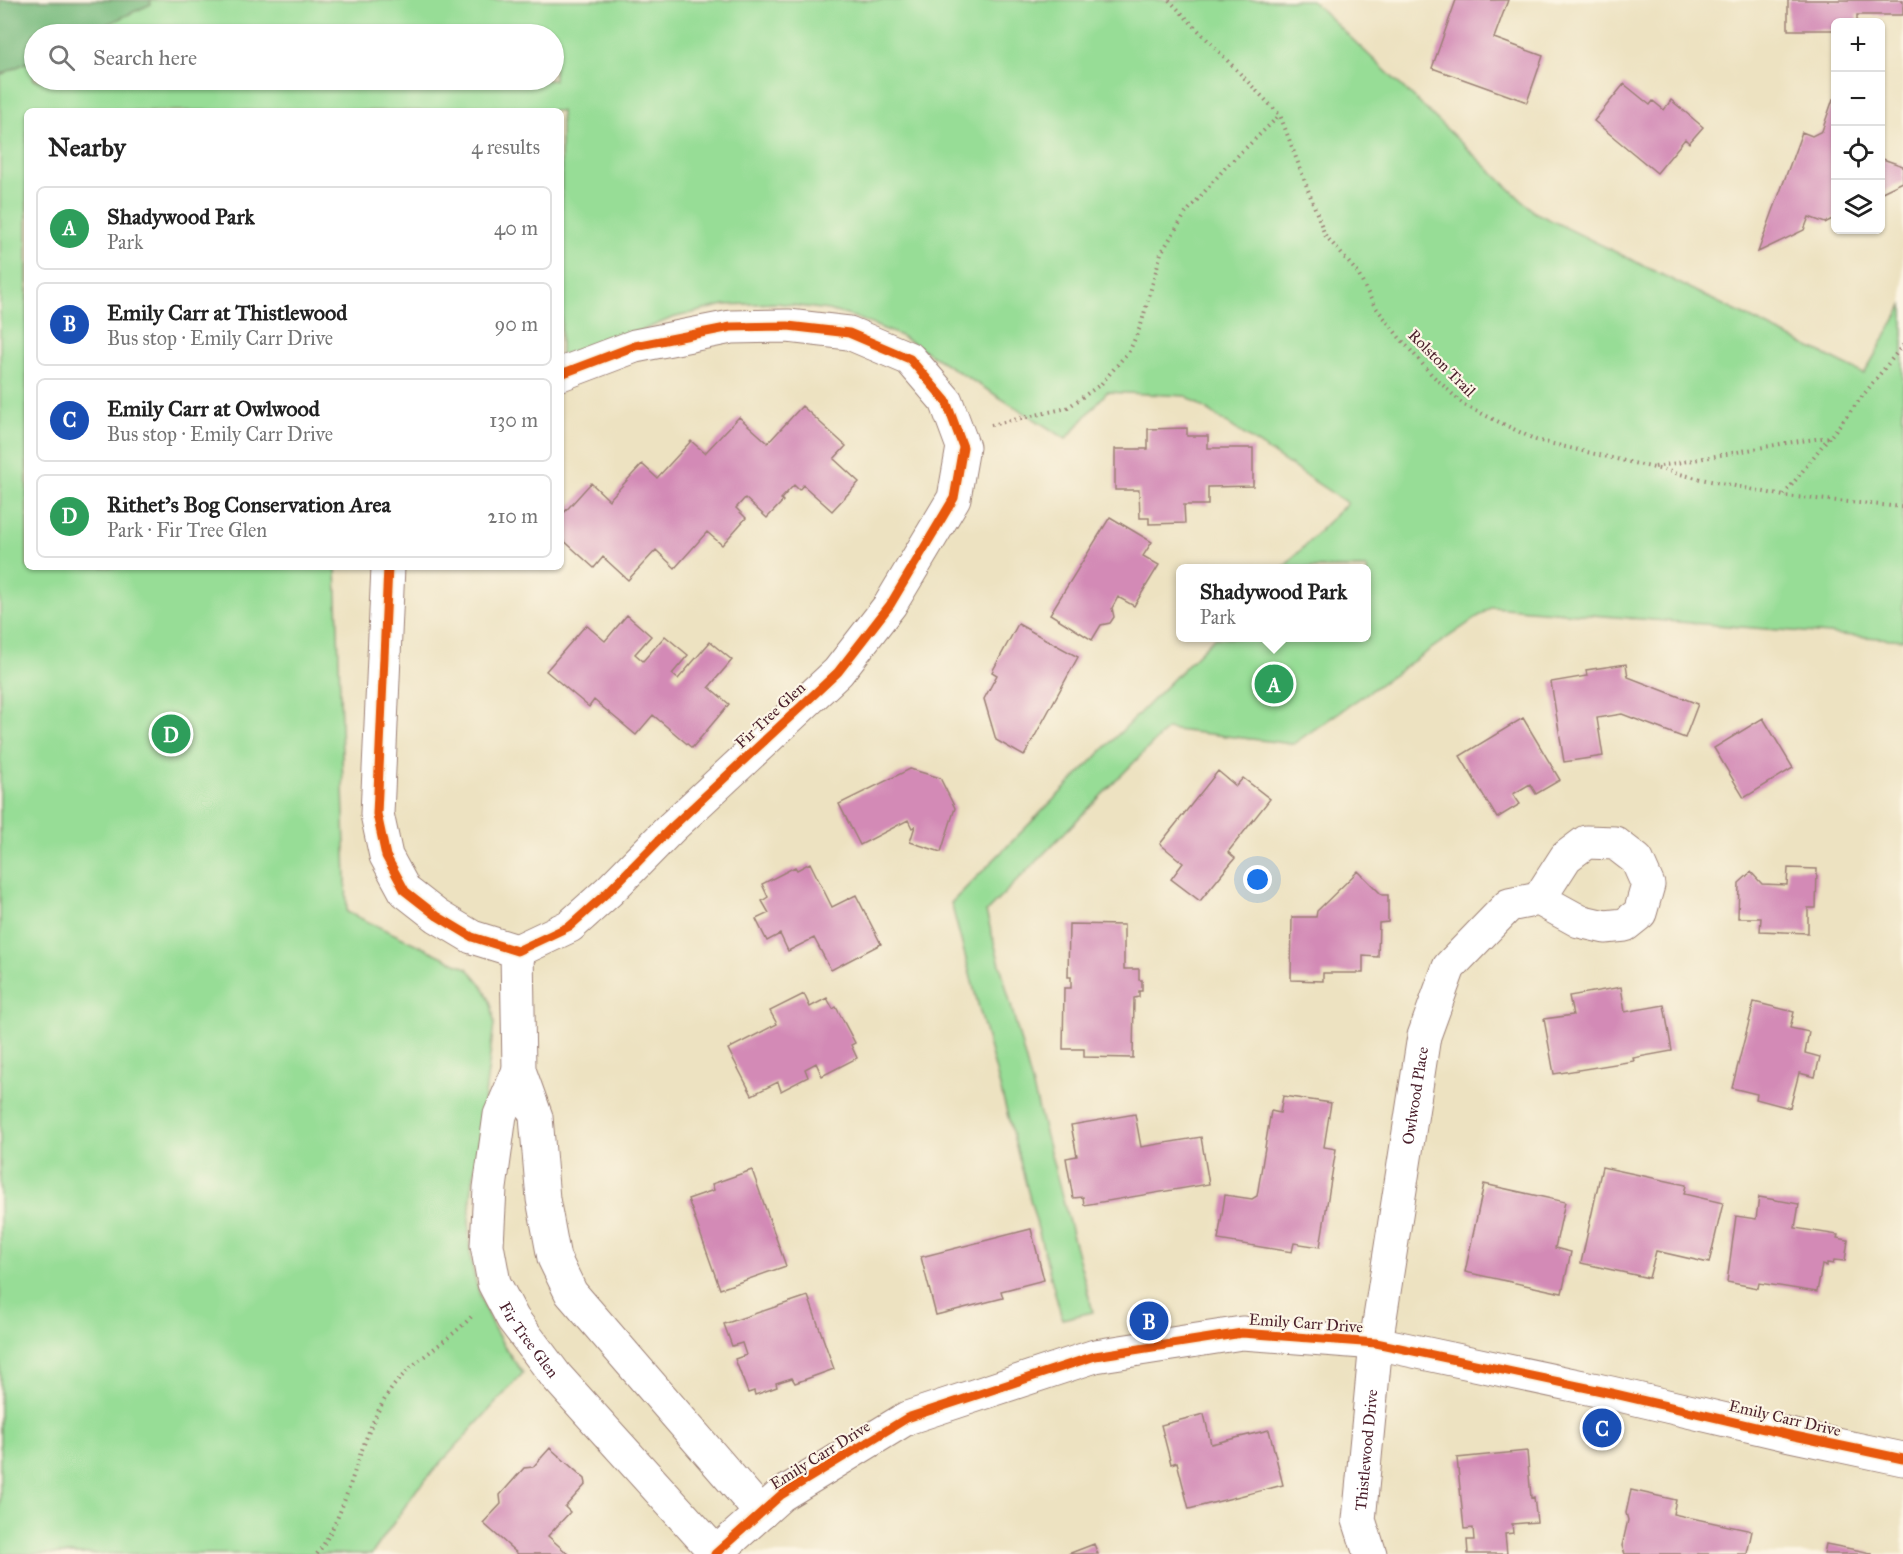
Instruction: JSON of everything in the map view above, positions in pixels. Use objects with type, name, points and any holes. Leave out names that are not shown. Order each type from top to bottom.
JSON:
[{"type":"street","name":"Fir Tree Glen","points":[[564,373],[634,346],[731,327],[788,326],[849,333],[910,358],[946,401],[963,447],[954,498],[890,605],[838,672],[570,926],[517,951],[519,1070],[536,1117],[543,1199],[554,1258],[571,1293],[761,1513]]},
{"type":"street","points":[[388,570],[377,814],[386,856],[405,891],[437,916],[472,937],[517,951]]},
{"type":"street","name":"Owlwood Place","points":[[1376,1343],[1424,1036],[1449,967],[1509,905],[1539,899]]},
{"type":"street","name":"Fir Tree Glen","points":[[519,1070],[500,1116],[490,1188],[487,1245],[494,1283],[513,1319],[556,1376],[715,1554]]},
{"type":"street","name":"Emily Carr Drive","points":[[715,1554],[781,1495],[907,1418],[1095,1356],[1242,1333],[1376,1343],[1903,1459]]},
{"type":"street","name":"Thistlewood Drive","points":[[1370,1554],[1359,1520],[1376,1343]]},
{"type":"path","points":[[957,430],[1068,408],[1101,384],[1130,350],[1141,325],[1161,253],[1186,213],[1225,168],[1280,114]]},
{"type":"path","points":[[1784,496],[1903,345]]},
{"type":"path","points":[[1651,468],[1830,437]]},
{"type":"path","points":[[317,1554],[326,1542],[343,1507],[374,1420],[388,1393],[405,1374],[471,1317],[494,1283]]},
{"type":"green space","points":[[0,0],[1311,0],[1534,212],[1864,374],[1903,305],[1903,640],[1492,607],[1293,744],[1167,729],[986,912],[1093,1312],[1062,1319],[951,903],[1210,642],[1371,642],[1371,564],[1287,564],[1347,503],[1186,396],[1107,392],[1066,439],[901,336],[854,317],[828,310],[777,303],[724,305],[672,318],[564,363],[564,108],[24,108],[24,570],[336,570],[347,912],[467,968],[478,980],[490,1000],[494,1024],[470,1202],[469,1238],[479,1293],[493,1327],[523,1373],[417,1489],[372,1554],[0,1554]]},
{"type":"green space","points":[[0,0],[150,0],[151,4],[108,24],[24,24],[24,64],[0,75]]},
{"type":"building","points":[[1456,0],[1508,0],[1494,38],[1543,56],[1527,102],[1432,68]]},
{"type":"building","points":[[1788,0],[1903,0],[1903,15],[1857,15],[1857,18],[1831,18],[1831,30],[1788,30]]},
{"type":"building","points":[[1624,84],[1650,105],[1653,101],[1664,110],[1671,100],[1703,127],[1689,143],[1685,139],[1657,173],[1594,121]]},
{"type":"building","points":[[1831,105],[1831,220],[1825,223],[1809,217],[1804,230],[1758,252],[1802,132],[1812,136],[1822,131]]},
{"type":"building","points":[[1885,160],[1903,166],[1903,182],[1885,191]]},
{"type":"building","points":[[802,406],[846,446],[834,459],[859,482],[832,511],[803,485],[799,490],[794,485],[767,518],[745,498],[736,508],[746,518],[722,545],[707,532],[675,568],[656,550],[628,580],[603,557],[594,568],[564,541],[564,513],[591,483],[609,500],[642,464],[657,478],[691,441],[705,453],[739,417],[768,443]]},
{"type":"building","points":[[1187,428],[1187,436],[1208,436],[1208,448],[1253,448],[1253,486],[1208,487],[1208,505],[1184,505],[1185,523],[1149,524],[1149,518],[1140,518],[1139,490],[1115,490],[1115,449],[1148,449],[1148,429]]},
{"type":"building","points":[[1110,517],[1152,542],[1143,556],[1159,565],[1134,606],[1118,597],[1112,608],[1114,617],[1110,623],[1101,625],[1092,640],[1050,614]]},
{"type":"building","points":[[627,615],[651,636],[635,654],[643,661],[665,636],[688,655],[672,674],[678,679],[710,642],[732,660],[709,687],[729,704],[692,748],[653,715],[636,735],[594,700],[589,707],[546,671],[586,625],[605,641]]},
{"type":"building","points":[[1018,624],[1078,657],[1024,756],[996,740],[984,699],[997,675],[992,672]]},
{"type":"building","points":[[1626,664],[1628,677],[1698,704],[1685,738],[1622,714],[1597,718],[1603,756],[1564,762],[1551,682],[1587,676],[1586,670]]},
{"type":"building","points":[[1523,718],[1560,780],[1536,794],[1530,784],[1513,794],[1520,804],[1497,818],[1460,756]]},
{"type":"building","points":[[1763,718],[1793,768],[1744,798],[1714,748]]},
{"type":"building","points":[[910,769],[940,778],[955,808],[941,852],[910,842],[915,826],[912,828],[908,820],[860,845],[839,804]]},
{"type":"building","points":[[1218,771],[1236,786],[1243,778],[1270,799],[1228,852],[1235,858],[1200,901],[1171,879],[1183,863],[1160,844]]},
{"type":"building","points":[[810,863],[832,907],[856,895],[881,944],[831,970],[814,938],[788,951],[780,934],[767,941],[756,919],[769,913],[762,901],[768,897],[762,884],[795,867],[797,870]]},
{"type":"building","points":[[1788,868],[1817,869],[1816,908],[1808,908],[1808,933],[1760,931],[1761,918],[1738,918],[1739,883],[1751,872],[1762,884],[1787,885]]},
{"type":"building","points":[[1358,871],[1382,895],[1388,895],[1388,922],[1379,923],[1378,957],[1363,956],[1363,973],[1323,973],[1323,981],[1291,980],[1292,917],[1316,917],[1317,911]]},
{"type":"building","points":[[1069,924],[1124,925],[1124,969],[1139,969],[1139,980],[1142,980],[1142,991],[1139,991],[1139,997],[1134,998],[1133,1058],[1084,1057],[1084,1049],[1063,1049],[1064,988],[1071,988],[1071,977],[1068,977]]},
{"type":"building","points":[[1621,987],[1625,1012],[1664,1005],[1672,1051],[1633,1058],[1634,1061],[1554,1074],[1544,1019],[1573,1015],[1569,996]]},
{"type":"building","points":[[804,994],[810,1007],[827,998],[833,1009],[836,1007],[855,1043],[851,1045],[857,1058],[822,1076],[816,1063],[805,1069],[808,1077],[781,1091],[778,1082],[752,1095],[728,1049],[777,1024],[770,1011]]},
{"type":"building","points":[[1754,1002],[1794,1012],[1790,1028],[1809,1032],[1805,1053],[1820,1057],[1815,1077],[1799,1073],[1790,1108],[1756,1099],[1757,1094],[1732,1088]]},
{"type":"building","points":[[1283,1096],[1331,1103],[1324,1147],[1336,1149],[1320,1247],[1294,1243],[1292,1252],[1218,1240],[1225,1195],[1252,1199],[1257,1196],[1271,1111],[1280,1113]]},
{"type":"building","points":[[1135,1114],[1141,1147],[1201,1137],[1209,1184],[1084,1205],[1083,1197],[1073,1198],[1066,1158],[1077,1156],[1071,1125]]},
{"type":"building","points":[[1602,1167],[1686,1185],[1684,1194],[1723,1203],[1709,1263],[1656,1251],[1649,1278],[1581,1263]]},
{"type":"building","points":[[752,1170],[786,1266],[720,1289],[688,1199],[714,1190],[712,1184]]},
{"type":"building","points":[[1484,1184],[1565,1202],[1555,1248],[1571,1252],[1562,1293],[1465,1272]]},
{"type":"building","points":[[1759,1197],[1799,1204],[1795,1228],[1838,1235],[1837,1238],[1848,1240],[1845,1261],[1834,1260],[1833,1264],[1822,1265],[1817,1292],[1759,1283],[1758,1288],[1727,1282],[1736,1216],[1756,1219]]},
{"type":"building","points":[[1031,1229],[1044,1280],[1001,1291],[1003,1298],[936,1315],[921,1257]]},
{"type":"building","points":[[808,1296],[834,1369],[795,1383],[792,1378],[776,1383],[777,1387],[755,1395],[754,1391],[748,1393],[735,1359],[746,1355],[742,1343],[732,1346],[724,1324]]},
{"type":"building","points":[[1204,1414],[1211,1444],[1269,1430],[1283,1485],[1189,1509],[1177,1462],[1171,1464],[1161,1425]]},
{"type":"building","points":[[550,1448],[585,1479],[586,1484],[565,1507],[570,1512],[548,1536],[568,1554],[518,1554],[483,1523],[501,1504],[500,1495],[524,1468],[533,1467]]},
{"type":"building","points":[[1527,1451],[1531,1498],[1534,1497],[1537,1522],[1512,1524],[1513,1533],[1505,1534],[1507,1554],[1468,1554],[1467,1540],[1474,1540],[1473,1528],[1464,1529],[1457,1458]]},
{"type":"building","points":[[1631,1490],[1676,1500],[1673,1514],[1752,1531],[1747,1554],[1625,1554],[1622,1546]]},
{"type":"building","points":[[1094,1544],[1098,1554],[1068,1554]]},
{"type":"building","points":[[1826,1544],[1872,1553],[1872,1554],[1824,1554]]},
{"type":"cycle path","points":[[388,570],[377,814],[386,856],[405,891],[437,916],[472,937],[517,951],[570,926],[838,672],[890,605],[954,498],[963,447],[946,401],[910,359],[849,333],[788,326],[731,327],[635,346],[564,373]]},
{"type":"cycle path","points":[[715,1554],[781,1495],[907,1418],[1095,1356],[1242,1333],[1376,1343],[1903,1459]]},
{"type":"place","name":"Shadywood Park","points":[[1274,684]]},
{"type":"place","name":"Rithet's Bog Conservation Area","points":[[171,734]]},
{"type":"place","name":"Emily Carr at Thistlewood","points":[[1149,1321]]},
{"type":"place","name":"Emily Carr at Owlwood","points":[[1602,1428]]}]
